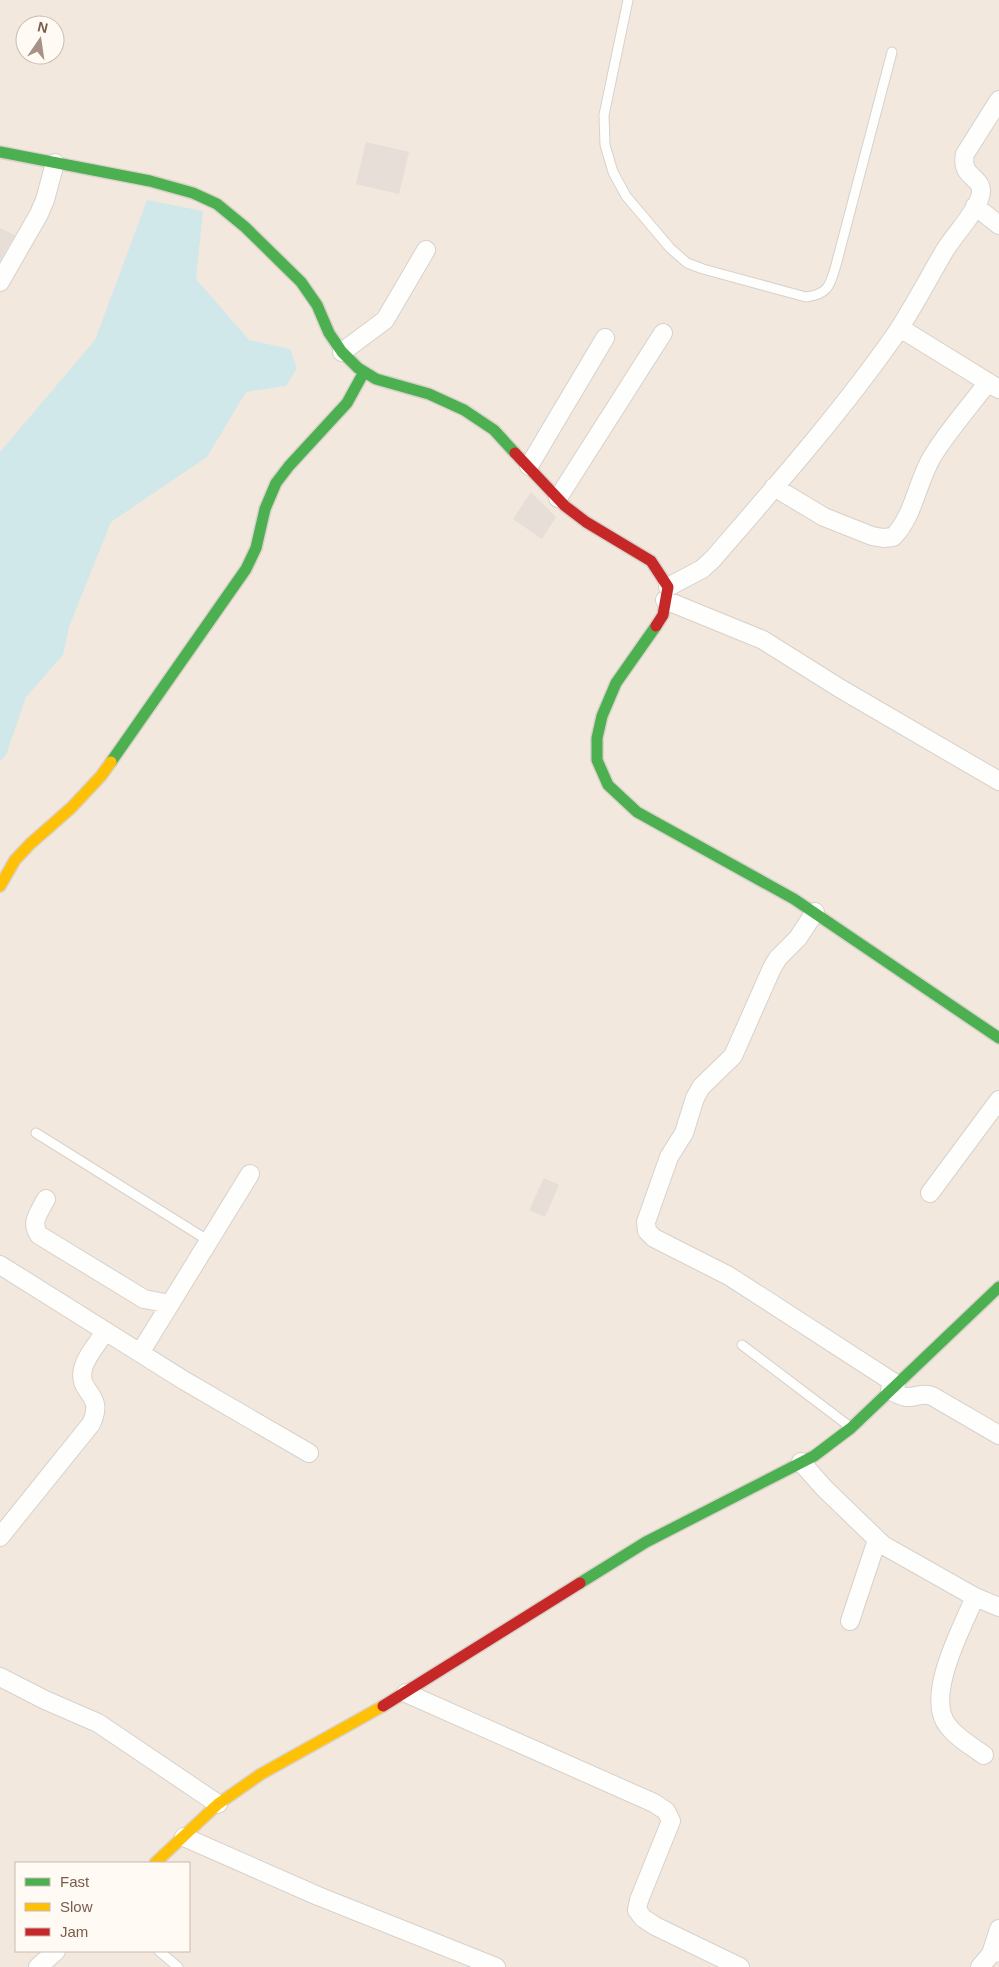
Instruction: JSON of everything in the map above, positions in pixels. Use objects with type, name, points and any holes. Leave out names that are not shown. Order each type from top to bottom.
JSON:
[{"type":"street","points":[[999,100],[965,154],[963,164],[967,174],[976,179],[980,188],[979,199],[945,250],[922,293],[900,328],[861,382],[713,559],[667,594],[663,615],[616,683],[602,716],[597,738],[597,760],[608,785],[637,812],[815,912],[999,1038]]},
{"type":"street","points":[[0,152],[150,181],[193,193],[217,204],[245,227],[301,282],[317,305],[330,333],[342,352],[364,372],[376,379],[429,394],[464,410],[494,430],[565,506],[586,522],[650,562],[667,594],[763,640],[841,689],[999,781]]},
{"type":"street","points":[[0,282],[39,214],[45,200],[55,163]]},
{"type":"street","points":[[975,206],[999,225]]},
{"type":"street","points":[[342,352],[385,320],[426,250]]},
{"type":"street","points":[[774,487],[824,517],[872,536],[893,537],[899,532],[933,454],[994,385],[900,328]]},
{"type":"street","points":[[558,498],[663,333]]},
{"type":"street","points":[[529,466],[606,338]]},
{"type":"street","points":[[0,886],[20,854],[71,808],[101,776],[149,710],[246,569],[256,548],[265,509],[276,483],[347,402],[364,372]]},
{"type":"street","points":[[815,912],[798,938],[775,962],[733,1056],[701,1086],[695,1098],[684,1133],[669,1157],[646,1222],[647,1231],[654,1238],[729,1276],[759,1295],[893,1387],[903,1397],[927,1394],[999,1435]]},
{"type":"street","points":[[930,1193],[999,1100]]},
{"type":"street","points":[[140,1353],[250,1174]]},
{"type":"street","points":[[46,1199],[34,1223],[34,1229],[39,1235],[144,1299],[170,1304]]},
{"type":"street","points":[[0,1266],[185,1381],[309,1453]]},
{"type":"street","points":[[156,1862],[218,1804],[261,1774],[406,1694],[646,1542],[814,1456],[851,1428],[999,1287]]},
{"type":"street","points":[[0,1537],[91,1424],[96,1412],[95,1401],[84,1386],[82,1378],[83,1368],[105,1332]]},
{"type":"street","points":[[801,1462],[877,1540],[892,1552],[999,1607]]},
{"type":"street","points":[[850,1621],[877,1540]]},
{"type":"street","points":[[975,1596],[942,1678],[939,1700],[941,1714],[946,1725],[956,1736],[984,1755]]},
{"type":"street","points":[[0,1677],[98,1723],[218,1804]]},
{"type":"street","points":[[406,1694],[654,1803],[666,1811],[671,1821],[639,1900],[637,1910],[643,1918],[655,1926],[740,1967]]},
{"type":"street","points":[[184,1837],[318,1896],[496,1967]]},
{"type":"street","points":[[990,1958],[999,1928]]},
{"type":"street","points":[[38,1967],[55,1952]]},
{"type":"lane","points":[[628,0],[604,115],[605,145],[613,172],[626,196],[670,248],[687,263],[806,297],[819,295],[829,288],[892,52]]},
{"type":"lane","points":[[36,1133],[209,1241]]},
{"type":"lane","points":[[742,1345],[851,1428]]},
{"type":"lane","points":[[160,1952],[178,1967]]},
{"type":"shaded area","points":[[0,0],[999,0],[999,1967],[0,1967]]},
{"type":"water","points":[[147,200],[203,211],[196,279],[249,340],[290,349],[297,368],[286,386],[246,392],[207,457],[111,522],[69,627],[63,655],[26,697],[6,755],[0,761],[0,452],[95,340]]},
{"type":"building","points":[[366,142],[409,152],[399,194],[356,184]]},
{"type":"building","points":[[0,228],[15,235],[0,261]]},
{"type":"building","points":[[531,492],[556,517],[542,539],[513,519]]},
{"type":"building","points":[[544,1178],[559,1185],[545,1217],[529,1210]]},
{"type":"traffic: fast","points":[[0,152],[150,181],[193,193],[217,204],[245,227],[301,282],[317,305],[329,333],[342,352],[358,368],[376,379],[429,394],[464,410],[494,430],[515,453]]},
{"type":"traffic: fast","points":[[111,762],[246,569],[256,548],[265,509],[276,483],[289,466],[347,403],[364,372]]},
{"type":"traffic: fast","points":[[656,626],[616,683],[602,716],[597,738],[597,760],[608,785],[637,812],[794,899],[999,1038]]},
{"type":"traffic: fast","points":[[580,1583],[646,1542],[814,1456],[851,1428],[999,1287]]},
{"type":"traffic: slow","points":[[0,886],[15,860],[30,844],[71,808],[101,776],[111,762]]},
{"type":"traffic: slow","points":[[156,1862],[218,1804],[261,1774],[383,1706]]},
{"type":"traffic: jam","points":[[515,453],[565,506],[586,522],[651,561],[668,587],[663,615],[656,626]]},
{"type":"traffic: jam","points":[[383,1706],[580,1583]]}]
